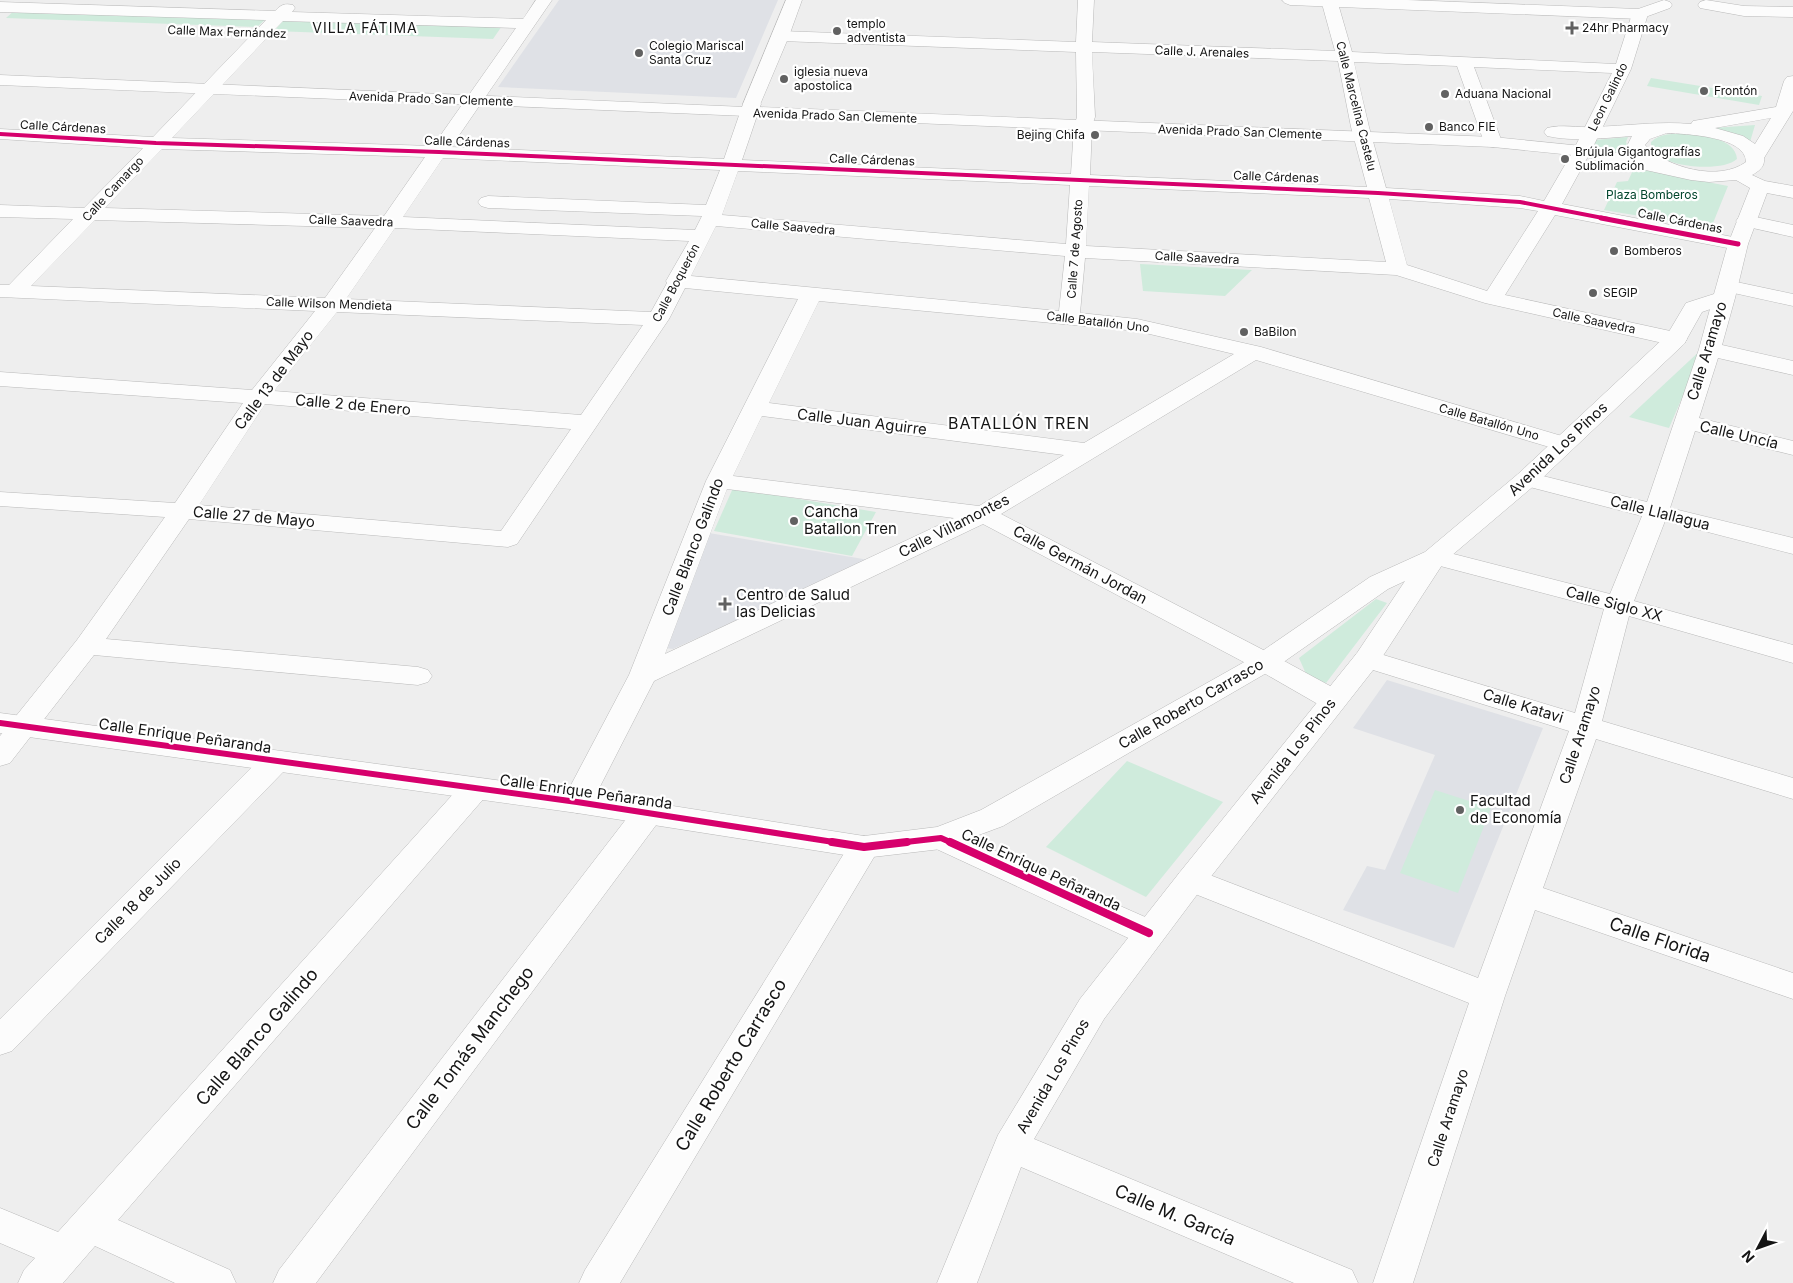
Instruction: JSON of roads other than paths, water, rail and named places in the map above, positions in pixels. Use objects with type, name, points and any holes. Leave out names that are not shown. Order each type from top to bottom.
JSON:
[{"type":"street","name":"Calle Camargo","points":[[7,291],[90,214],[261,33],[295,0]]},
{"type":"street","name":"Calle 13 de Mayo","points":[[0,756],[11,725],[87,646],[182,511],[258,397],[332,304],[439,152],[476,96],[505,42],[528,24],[544,0]]},
{"type":"street","name":"Calle Boquerón","points":[[508,539],[658,319],[708,222],[731,165],[750,108],[781,36],[794,0]]},
{"type":"street","name":"Calle 7 de Agosto","points":[[1069,318],[1076,251],[1084,122],[1086,0]]},
{"type":"street","points":[[1290,0],[1456,3],[1640,14],[1661,2],[1744,11],[1793,12]]},
{"type":"street","name":"Calle Marcelina Castelu","points":[[1329,1],[1345,57],[1361,132],[1398,270]]},
{"type":"street","points":[[0,7],[528,24]]},
{"type":"street","name":"Leon Galindo","points":[[1492,299],[1551,206],[1582,151],[1623,69],[1640,14]]},
{"type":"street","name":"Calle Max Fernández","points":[[242,32],[280,34]]},
{"type":"street","name":"Calle J. Arenales","points":[[781,36],[1464,61],[1623,69]]},
{"type":"street","points":[[1464,61],[1491,137]]},
{"type":"street","name":"Avenida Prado San Clemente","points":[[0,73],[211,86]]},
{"type":"street","name":"Avenida Prado San Clemente","points":[[0,80],[476,96],[1491,137],[1677,128]]},
{"type":"street","points":[[1658,129],[1645,133],[1637,139],[1636,146],[1641,154],[1652,162],[1698,175],[1713,176],[1736,173],[1753,166],[1756,162],[1756,157],[1788,111],[1793,81]]},
{"type":"street","points":[[1677,128],[1788,111]]},
{"type":"street","points":[[1677,128],[1712,132],[1728,137],[1746,146],[1756,157]]},
{"type":"street","name":"Calle Cárdenas","points":[[0,134],[156,143],[439,152],[1378,193],[1520,202],[1551,206],[1738,244]]},
{"type":"street","name":"Avenida Prado San Clemente","points":[[1491,137],[1582,151],[1669,168]]},
{"type":"street","points":[[1736,173],[1760,186],[1793,192]]},
{"type":"street","name":"Calle Aramayo","points":[[1393,1283],[1488,996],[1586,725],[1619,605],[1656,513],[1710,349],[1738,244],[1760,186]]},
{"type":"street","points":[[488,202],[708,222]]},
{"type":"street","name":"Calle Saavedra","points":[[0,211],[389,222],[708,222],[1076,251],[1398,270],[1492,299],[1676,339]]},
{"type":"street","name":"Calle Cárdenas","points":[[1746,221],[1793,230]]},
{"type":"street","name":"Calle Batallón Uno","points":[[676,281],[1136,325],[1254,352],[1564,444]]},
{"type":"street","name":"Calle Wilson Mendieta","points":[[7,291],[658,319]]},
{"type":"street","points":[[1725,292],[1793,300]]},
{"type":"street","name":"Avenida Los Pinos","points":[[957,1283],[1011,1146],[1092,1009],[1149,933],[1367,659],[1434,557],[1527,479],[1676,339],[1694,308],[1725,292]]},
{"type":"street","name":"Calle Blanco Galindo","points":[[577,802],[643,675],[718,482],[812,294]]},
{"type":"street","points":[[1710,349],[1793,368]]},
{"type":"street","name":"Calle Villamontes","points":[[643,675],[983,514],[1254,352]]},
{"type":"street","name":"Calle 2 de Enero","points":[[0,379],[587,423]]},
{"type":"street","name":"Calle Juan Aguirre","points":[[754,408],[1089,451]]},
{"type":"street","name":"Calle Uncía","points":[[1685,422],[1793,448]]},
{"type":"street","name":"Calle Llallagua","points":[[1527,479],[1793,546]]},
{"type":"street","name":"Calle Germán Jordan","points":[[718,482],[983,514],[1266,662],[1333,700]]},
{"type":"street","name":"Calle 27 de Mayo","points":[[0,499],[182,511],[508,539]]},
{"type":"street","name":"Calle Siglo XX","points":[[1434,557],[1619,605],[1793,654]]},
{"type":"street","name":"Calle Roberto Carrasco","points":[[941,838],[992,818],[1266,662],[1379,583],[1434,557]]},
{"type":"street","points":[[87,646],[418,676]]},
{"type":"street","name":"Calle Katavi","points":[[1367,659],[1793,789]]},
{"type":"street","name":"Calle Enrique Peñaranda","points":[[11,725],[577,802],[864,847],[941,838],[1149,933]]},
{"type":"street","name":"Calle 18 de Julio","points":[[0,1041],[275,762]]},
{"type":"street","name":"Calle Blanco Galindo","points":[[38,1283],[475,789]]},
{"type":"street","name":"Calle Tomás Manchego","points":[[293,1283],[648,813]]},
{"type":"street","name":"Calle Roberto Carrasco","points":[[599,1283],[864,847]]},
{"type":"street","points":[[1191,880],[1488,996]]},
{"type":"street","name":"Calle Florida","points":[[1526,894],[1793,986]]},
{"type":"street","name":"Calle M. García","points":[[1011,1146],[1338,1283]]},
{"type":"street","points":[[0,1225],[65,1253]]},
{"type":"street","points":[[90,1225],[216,1283]]},
{"type":"place","name":"24hr Pharmacy","points":[[1572,28]]},
{"type":"place","name":"templo adventista","points":[[837,31]]},
{"type":"place","name":"Colegio Mariscal Santa Cruz","points":[[639,53]]},
{"type":"place","name":"iglesia nueva apostolica","points":[[784,79]]},
{"type":"place","name":"Frontón","points":[[1704,91]]},
{"type":"place","name":"Aduana Nacional","points":[[1445,94]]},
{"type":"place","name":"Banco FIE","points":[[1429,127]]},
{"type":"place","name":"Bejing Chifa","points":[[1095,135]]},
{"type":"place","name":"Brújula Gigantografías Sublimación","points":[[1565,159]]},
{"type":"place","name":"Bomberos","points":[[1614,251]]},
{"type":"place","name":"SEGIP","points":[[1593,293]]},
{"type":"place","name":"BaBilon","points":[[1244,332]]},
{"type":"place","name":"Cancha Batallon Tren","points":[[794,521]]},
{"type":"place","name":"Centro de Salud las Delicias","points":[[725,604]]},
{"type":"place","name":"Facultad de Economía","points":[[1460,810]]},
{"type":"district","name":"VILLA FÁTIMA","points":[[365,28]]},
{"type":"district","name":"BATALLÓN TREN","points":[[1019,423]]},
{"type":"park label","name":"Plaza Bomberos","points":[[1652,195]]}]
